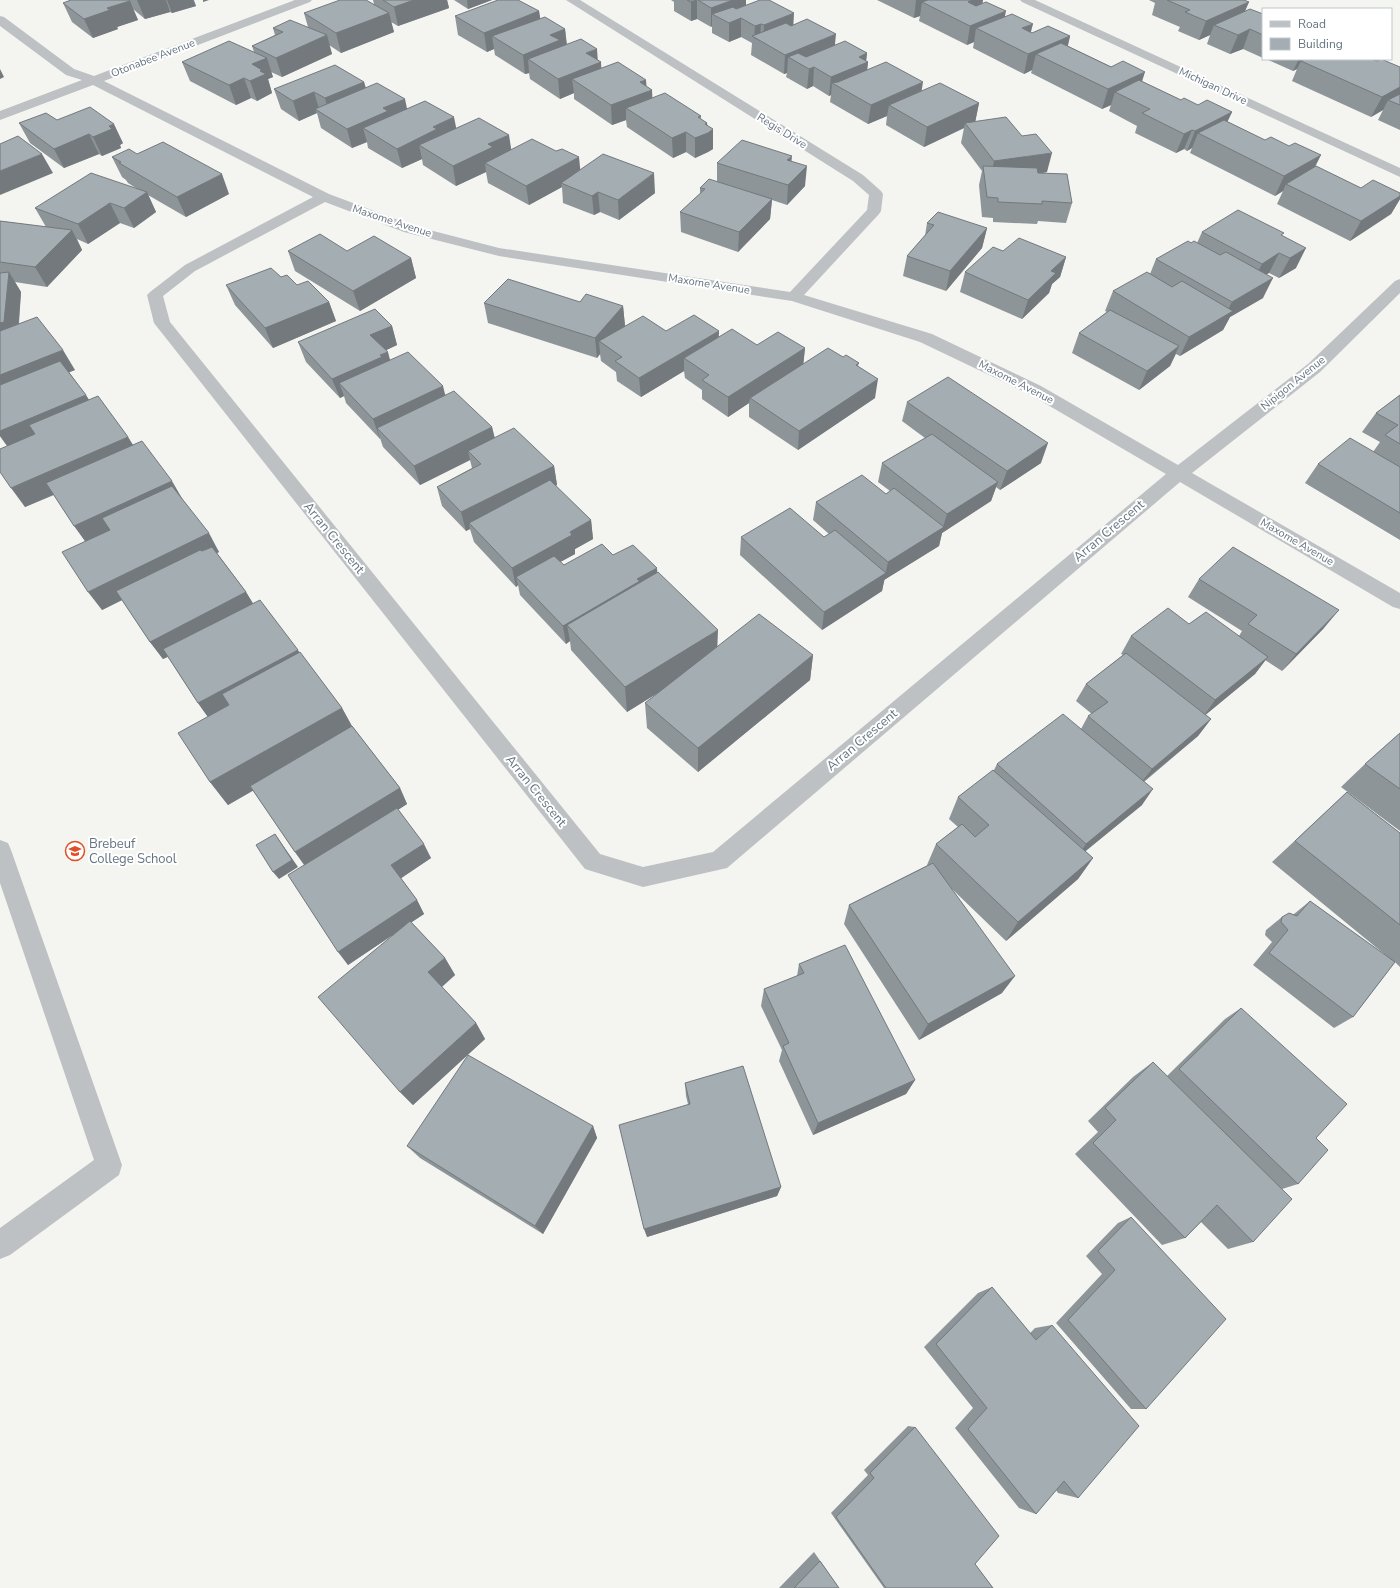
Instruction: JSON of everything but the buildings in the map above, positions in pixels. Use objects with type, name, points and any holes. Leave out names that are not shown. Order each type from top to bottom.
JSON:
[{"type":"street","name":"Otonabee Avenue","points":[[0,116],[306,0]]},
{"type":"street","name":"Regis Drive","points":[[572,0],[858,178],[876,194],[874,211],[794,297]]},
{"type":"street","name":"Michigan Drive","points":[[1026,0],[1400,173]]},
{"type":"street","name":"Maxome Avenue","points":[[0,20],[70,72],[93,80],[324,197],[409,229],[499,252],[794,297],[926,338],[1035,390],[1400,602]]},
{"type":"street","name":"Arran Crescent","points":[[324,197],[190,268],[155,295],[162,323],[593,862],[643,877],[719,861],[1149,496],[1180,473]]},
{"type":"street","name":"Nipigon Avenue","points":[[1180,473],[1314,368],[1400,284]]},
{"type":"street","points":[[0,850],[110,1165],[0,1245]]},
{"type":"place","name":"Brebeuf College School","points":[[75,851]]}]
